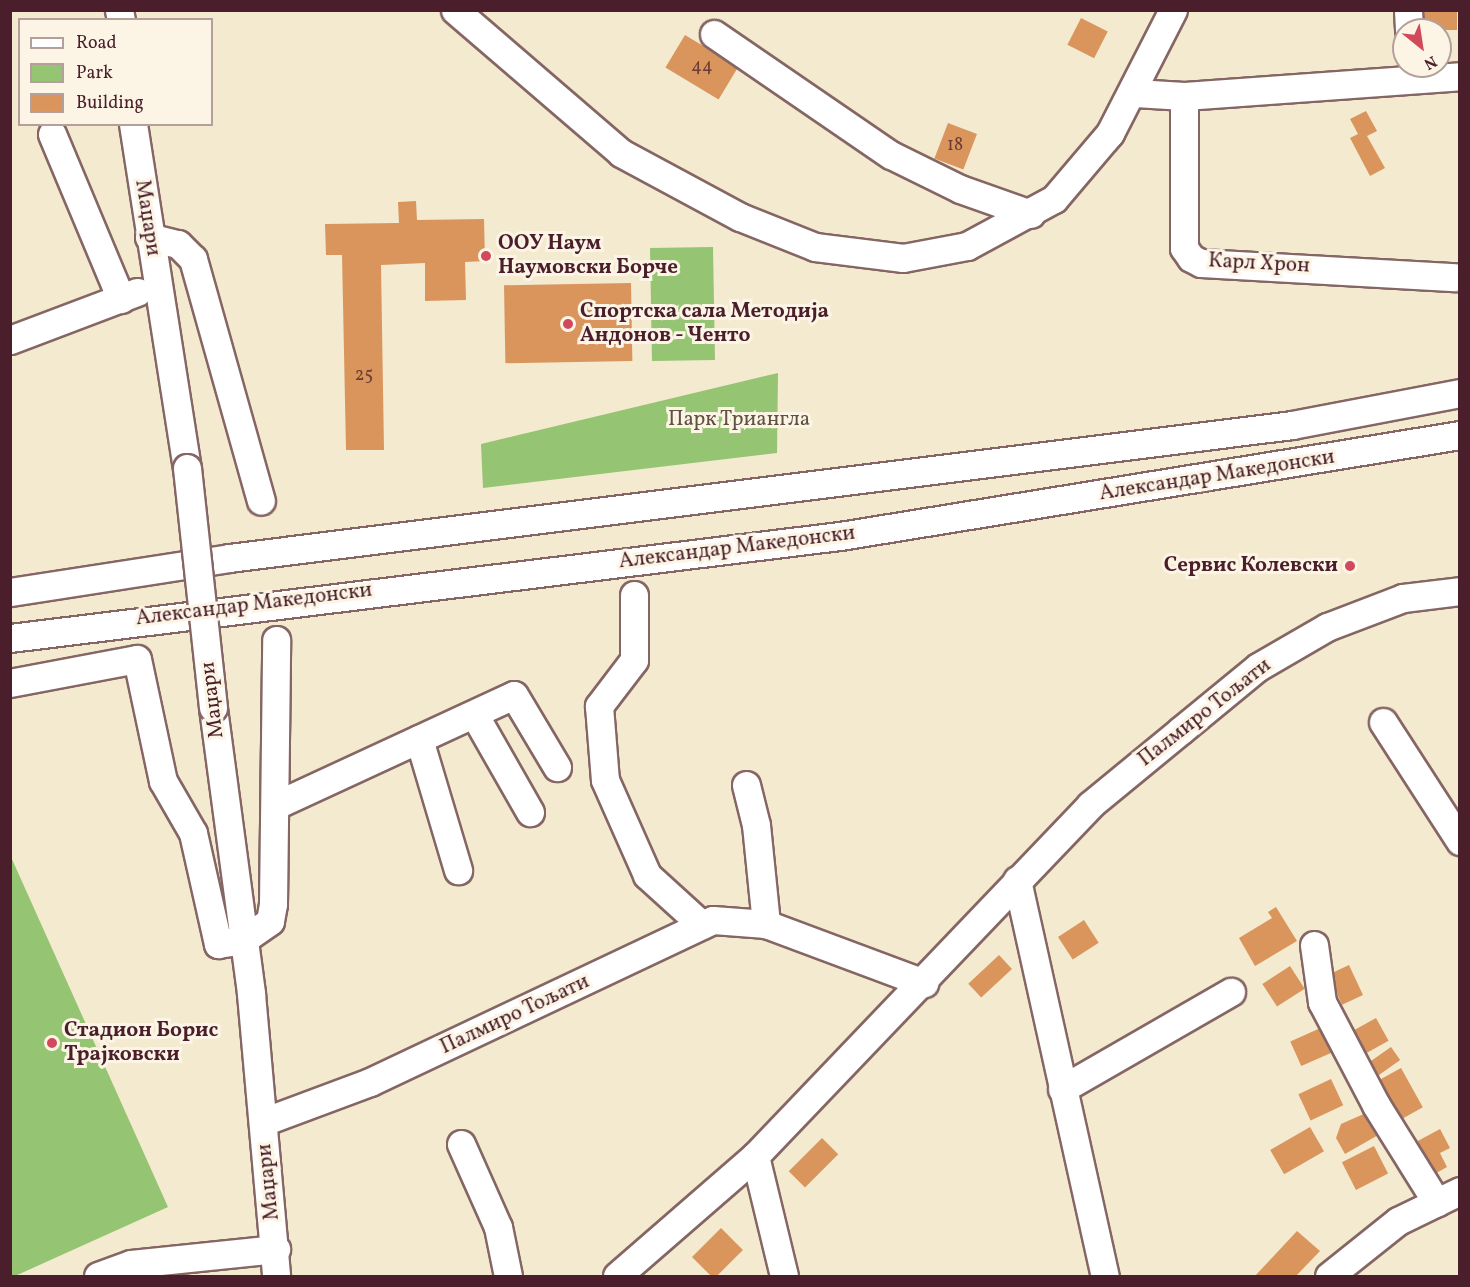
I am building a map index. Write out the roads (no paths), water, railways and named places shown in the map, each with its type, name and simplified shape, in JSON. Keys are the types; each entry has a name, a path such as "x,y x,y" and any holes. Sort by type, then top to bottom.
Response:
{"street":[{"path":"455,10 621,153 740,217 815,247 903,258 967,246 1031,214 1076,177 1135,93 1173,10"},
{"path":"714,34 891,155 960,189 1031,214"},
{"path":"1135,93 1184,96 1392,74"},
{"name":"Карл Хрон","path":"1184,96 1184,248 1191,258 1201,263 1455,277"},
{"name":"Маџари","path":"133,126 187,468 213,708 243,940 276,1249 276,1276"},
{"path":"52,134 121,299"},
{"path":"149,237 178,244 194,259 261,501"},
{"path":"10,340 158,284"},
{"name":"Александар Македонски","path":"10,592 229,558 1292,425 1460,393"},
{"name":"Александар Македонски","path":"10,638 148,616 840,536 1460,435"},
{"name":"Палмиро Тољати","path":"617,1276 755,1156 924,983 1017,880 1090,805 1258,667 1327,627 1403,598 1460,591"},
{"path":"634,595 634,660 599,706 605,780 647,875 702,925"},
{"path":"10,683 137,659 163,781 193,832 218,944 243,940 270,921 276,805 276,640"},
{"path":"276,805 514,695 557,767"},
{"path":"474,714 530,812"},
{"path":"1383,722 1460,841"},
{"path":"419,739 458,870"},
{"path":"746,785 756,825 766,924"},
{"path":"1017,880 1105,1276"},
{"name":"Палмиро Тољати","path":"263,1122 370,1082 702,925 729,919 766,924 924,983"},
{"path":"1314,945 1322,1002 1376,1105 1448,1197 1398,1221 1329,1276"},
{"path":"1062,1089 1231,992"},
{"path":"461,1144 498,1227 508,1276"},
{"path":"755,1156 784,1276"},
{"path":"98,1276 131,1264 276,1249"}],"place":[{"name":"ООУ Наум Наумовски Борче","path":"486,256"},
{"name":"Спортска сала Методија Андонов - Ченто","path":"568,324"},
{"name":"Сервис Колевски","path":"1350,566"},
{"name":"Стадион Борис Трајковски","path":"52,1043"}],"park label":[{"name":"Парк Триангла","path":"739,420"}]}
